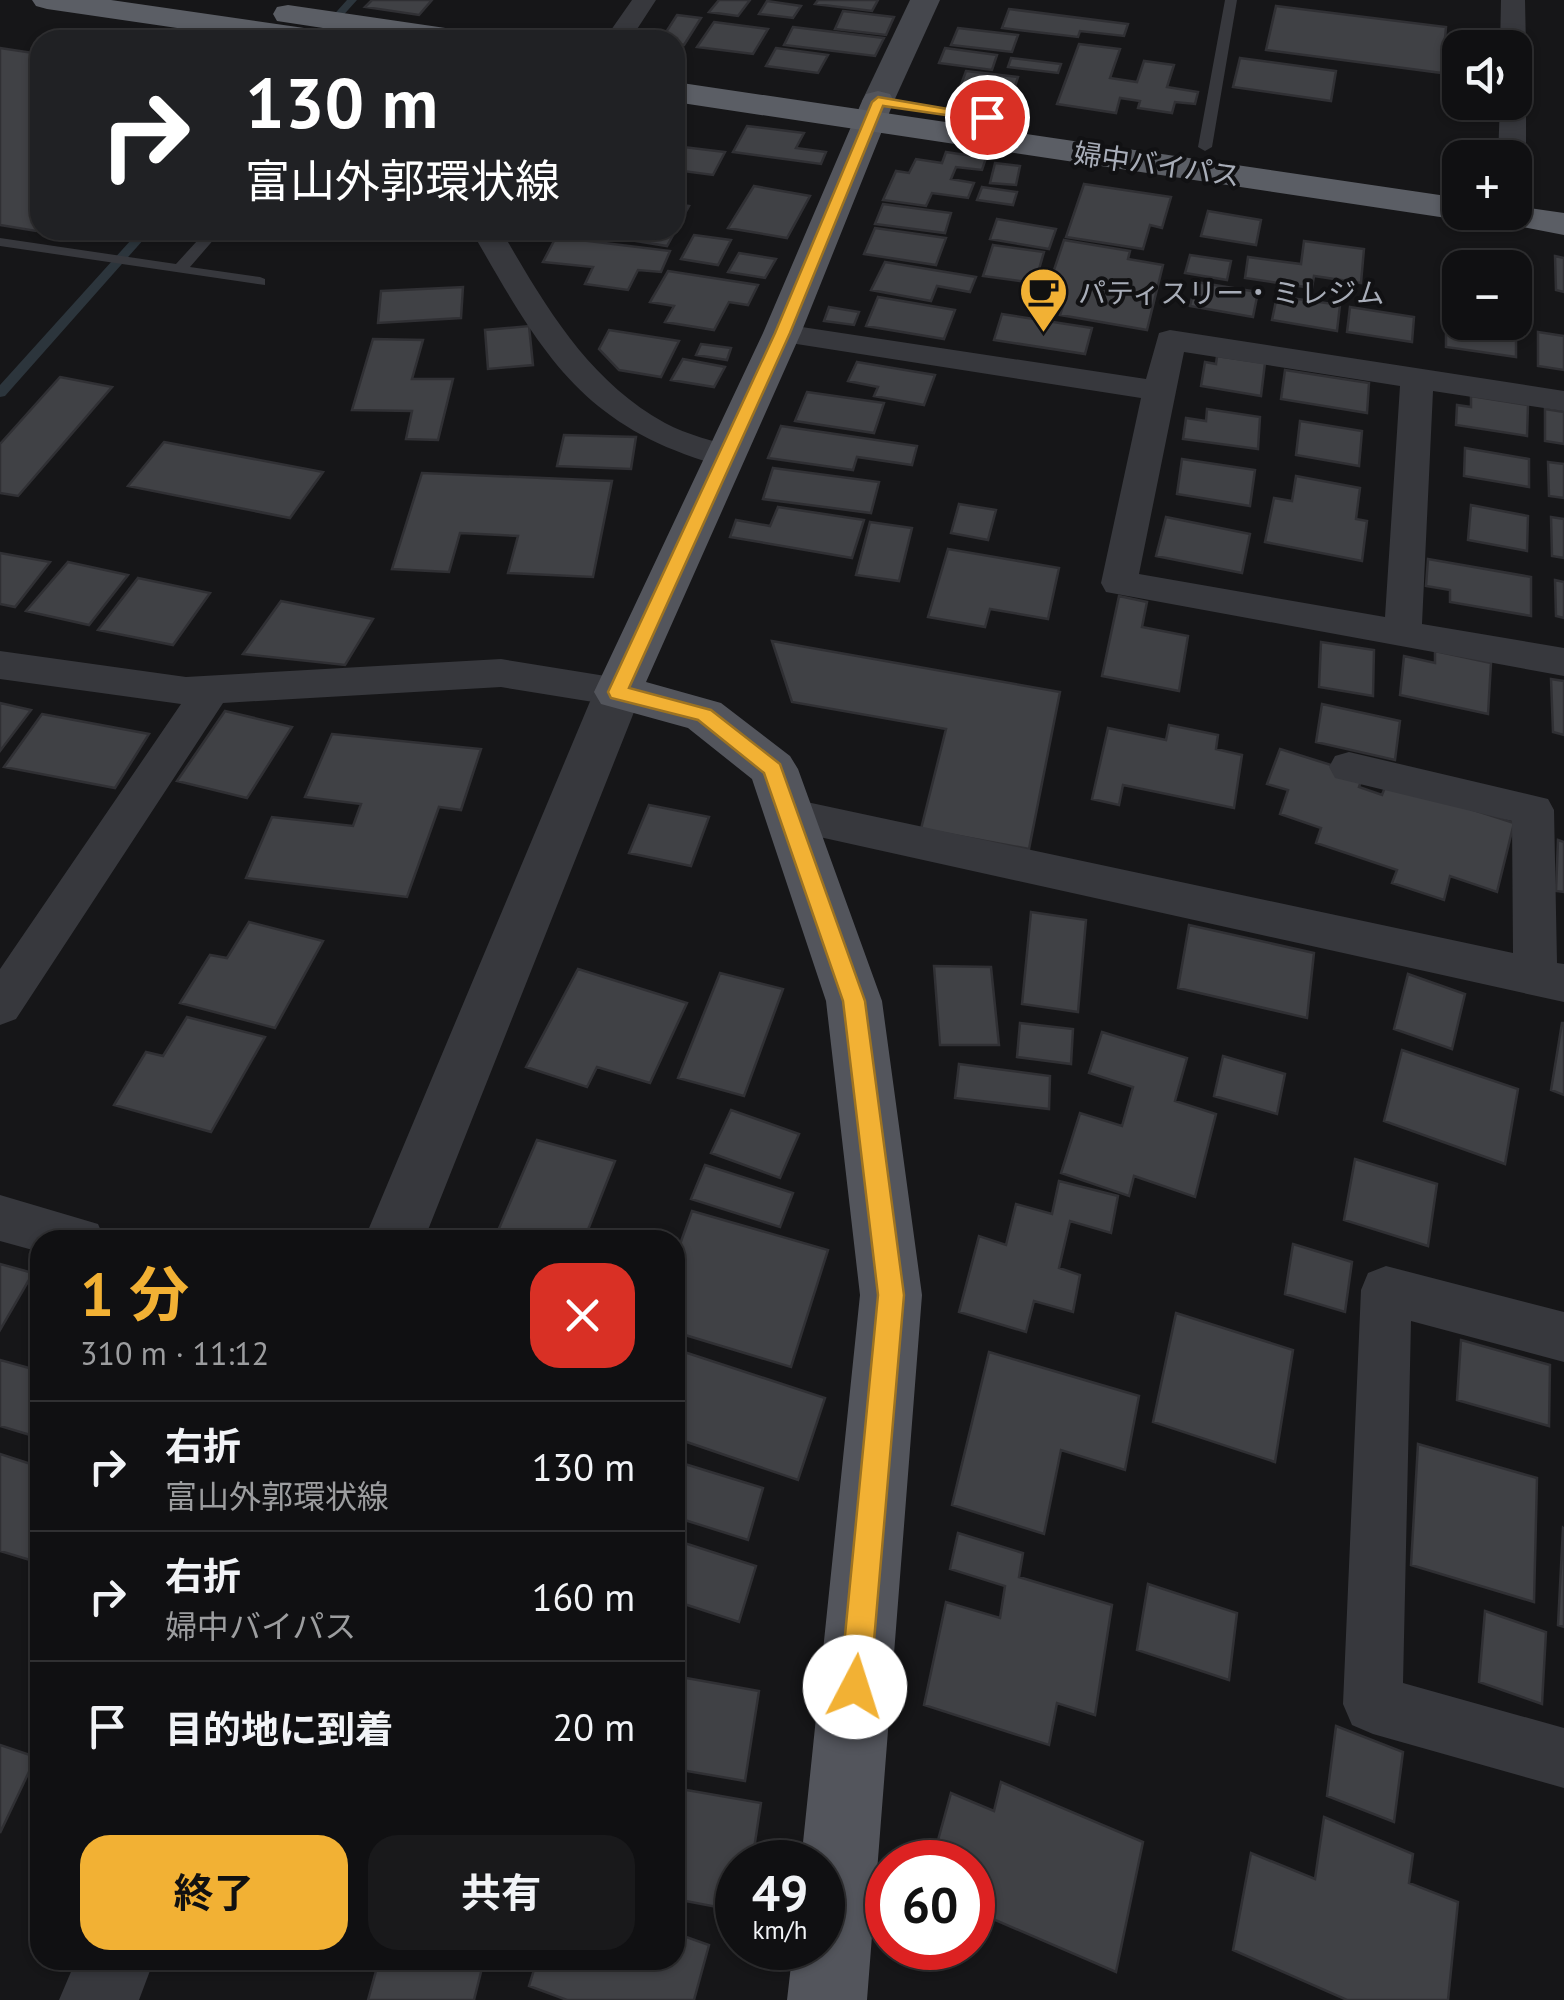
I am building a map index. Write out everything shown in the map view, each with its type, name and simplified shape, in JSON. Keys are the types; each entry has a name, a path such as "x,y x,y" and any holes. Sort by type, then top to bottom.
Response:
{"highway":[{"path":"47,0 256,30"},
{"path":"196,0 398,30"},
{"name":"婦中バイパス","path":"685,73 874,112 1442,206"},
{"name":"婦中バイパス","path":"685,93 1204,147 1442,180"},
{"path":"1532,193 1564,198"},
{"path":"1532,219 1564,224"}],"main road":[{"path":"826,2000 891,1295 854,1001 773,769 704,715 618,692 782,333 925,0"}],"street":[{"path":"623,30 644,0"},
{"path":"1513,0 1513,30"},
{"path":"492,240 574,370 608,401 655,432 726,456"},
{"path":"782,333 1159,391"},
{"path":"1564,400 1170,340 1119,583 1564,662"},
{"path":"1403,634 1417,378"},
{"path":"0,665 186,692 501,673 618,692 398,1230"},
{"path":"0,1006 212,690"},
{"path":"788,814 1549,979 1533,810 1349,767"},
{"path":"0,1218 44,1230"},
{"path":"1564,1337 1386,1290 1373,1704 1564,1758"},
{"path":"99,2000 110,1970"}],"lane":[{"path":"1204,147 1231,0"},
{"path":"179,270 205,240"},
{"path":"0,242 260,282"}],"building":[{"path":"372,0 432,0 419,15 365,7"},
{"path":"719,0 750,0 738,16 709,12"},
{"path":"818,0 878,0 872,11 815,4"},
{"path":"767,1 801,6 793,18 759,14"},
{"path":"1276,6 1446,27 1442,30 1442,73 1266,50"},
{"path":"1009,9 1128,24 1124,36 1080,31 1078,37 1002,28"},
{"path":"843,11 894,17 886,35 835,29"},
{"path":"677,15 701,18 685,43 685,30 667,30"},
{"path":"714,22 768,29 753,54 697,47"},
{"path":"793,27 884,38 875,56 784,45"},
{"path":"958,28 1018,35 1012,52 951,45"},
{"path":"1079,44 1120,49 1110,78 1137,82 1144,61 1174,65 1167,87 1198,92 1195,104 1175,102 1172,113 1138,108 1140,101 1120,98 1116,113 1057,104"},
{"path":"0,48 30,52 30,230 0,225"},
{"path":"776,48 828,55 818,73 766,66"},
{"path":"945,48 997,55 992,70 939,63"},
{"path":"1011,58 1061,64 1058,73 1008,67"},
{"path":"1240,58 1336,71 1331,101 1233,87"},
{"path":"966,71 1018,77 1012,96 959,90"},
{"path":"747,126 804,133 796,148 826,152 821,164 733,152"},
{"path":"685,147 725,152 713,175 685,171"},
{"path":"946,152 986,158 982,170 956,167 951,179 974,183 968,198 932,193 926,206 883,200 896,171 909,173 916,159 942,163"},
{"path":"995,163 1020,166 1016,185 990,183"},
{"path":"1084,184 1171,197 1162,228 1150,225 1143,249 1066,237"},
{"path":"754,186 810,196 787,238 728,228"},
{"path":"982,187 1017,192 1013,205 977,200"},
{"path":"883,204 951,213 945,233 875,224"},
{"path":"1208,211 1261,220 1256,245 1201,236"},
{"path":"997,219 1056,229 1049,249 990,239"},
{"path":"875,228 946,238 936,265 864,254"},
{"path":"694,235 731,240 718,265 681,259"},
{"path":"554,240 670,251 661,272 638,270 628,290 585,284 593,267 543,262"},
{"path":"630,240 670,240 667,246"},
{"path":"1064,240 1130,251 1128,259 1163,265 1147,330 1060,315 1065,300 1045,297"},
{"path":"1304,241 1364,249 1361,283 1314,276 1312,288 1245,278 1248,257 1301,264"},
{"path":"993,245 1044,252 1035,283 983,276"},
{"path":"739,253 776,259 765,278 728,272"},
{"path":"1190,255 1231,261 1227,280 1185,273"},
{"path":"1555,256 1564,258 1564,292 1556,290"},
{"path":"885,262 976,277 970,292 937,286 931,301 871,290"},
{"path":"668,271 758,285 748,305 729,302 714,330 665,322 674,306 650,302"},
{"path":"1196,282 1258,292 1253,317 1190,306"},
{"path":"463,287 461,318 378,323 381,291"},
{"path":"1277,296 1340,305 1337,331 1272,320"},
{"path":"878,297 955,310 944,339 866,326"},
{"path":"829,307 859,312 854,325 824,321"},
{"path":"1350,307 1414,317 1412,342 1347,332"},
{"name":"パティスリー・ミレジム","path":"1002,314 1092,328 1085,354 994,340"},
{"path":"529,326 533,365 488,369 485,330"},
{"path":"609,330 679,341 661,377 619,370 599,349"},
{"path":"1538,332 1564,336 1564,370 1538,366"},
{"path":"373,339 423,340 412,379 453,379 438,440 406,439 412,411 352,410"},
{"path":"1446,340 1516,340 1516,357 1446,347"},
{"path":"701,344 731,348 727,360 696,355"},
{"path":"1217,356 1265,363 1261,396 1201,386 1205,362 1216,364"},
{"path":"683,359 725,367 714,387 671,380"},
{"path":"857,362 935,375 924,405 874,396 878,387 848,381"},
{"path":"1285,370 1369,383 1367,413 1281,399"},
{"path":"60,377 112,387 18,496 0,493 0,444"},
{"path":"807,392 884,403 874,433 795,421"},
{"path":"1471,396 1528,405 1527,436 1456,425 1457,405 1471,407"},
{"path":"1207,409 1260,417 1258,449 1183,439 1186,418 1206,421"},
{"path":"1545,409 1564,412 1564,444 1545,441"},
{"path":"1300,421 1362,431 1359,466 1296,455"},
{"path":"781,426 917,446 912,465 857,457 853,470 768,458"},
{"path":"564,435 636,437 631,469 557,466"},
{"path":"164,442 323,472 290,518 128,486"},
{"path":"1465,448 1529,459 1529,487 1464,476"},
{"path":"1182,459 1255,470 1250,506 1177,494"},
{"path":"1548,462 1564,464 1564,498 1549,496"},
{"path":"773,468 879,482 871,513 763,499"},
{"path":"422,473 612,481 593,577 508,573 518,536 460,533 449,572 392,569"},
{"path":"1296,476 1360,488 1356,519 1367,521 1362,561 1265,542 1274,498 1292,501"},
{"path":"959,504 996,510 988,540 951,533"},
{"path":"1471,505 1528,516 1527,551 1468,540"},
{"path":"778,507 864,520 852,558 730,537 736,520 770,526"},
{"path":"1166,517 1250,534 1242,573 1156,556"},
{"path":"1551,517 1564,519 1564,558 1552,556"},
{"path":"870,522 912,528 899,581 856,575"},
{"path":"948,549 1059,568 1048,619 990,609 985,627 928,617"},
{"path":"0,553 50,562 15,607 0,604"},
{"path":"1428,559 1531,577 1531,616 1450,602 1450,590 1426,586"},
{"path":"68,562 128,575 89,625 26,611"},
{"path":"138,578 210,593 173,645 98,630"},
{"path":"1555,580 1564,582 1564,618 1556,616"},
{"path":"1119,596 1147,602 1142,627 1188,636 1179,691 1102,676"},
{"path":"281,601 373,619 345,665 243,654"},
{"path":"772,641 1060,692 1029,849 921,829 946,729 792,702"},
{"path":"1321,642 1374,650 1373,696 1319,687"},
{"path":"1435,651 1491,663 1488,714 1400,695 1404,656 1435,663"},
{"path":"1551,679 1564,681 1564,735 1553,732"},
{"path":"0,703 31,710 0,751"},
{"path":"1322,704 1400,721 1395,760 1316,742"},
{"path":"225,711 292,727 247,798 177,781"},
{"path":"42,714 149,734 115,788 4,767"},
{"path":"1169,725 1218,735 1216,749 1242,755 1234,808 1123,785 1119,805 1092,799 1108,728 1166,740"},
{"path":"332,734 481,749 461,810 439,807 407,897 246,878 272,817 353,826 361,804 305,797"},
{"path":"1280,749 1363,775 1359,787 1382,795 1387,782 1514,823 1497,892 1450,876 1444,900 1392,883 1397,870 1316,843 1321,828 1280,814 1288,790 1267,784"},
{"path":"649,805 709,817 691,866 629,853"},
{"path":"1558,840 1564,842 1564,892 1556,891"},
{"path":"1031,912 1086,920 1078,1012 1022,1004"},
{"path":"249,922 323,941 275,1028 180,1003 210,955 227,958"},
{"path":"1189,925 1314,953 1307,1018 1178,988"},
{"path":"934,966 991,967 999,1045 940,1045"},
{"path":"578,969 687,1003 650,1083 597,1067 587,1087 526,1067"},
{"path":"720,973 783,989 744,1096 678,1078"},
{"path":"1408,974 1465,994 1452,1049 1394,1029"},
{"path":"187,1017 265,1037 211,1132 114,1105 146,1052 163,1056"},
{"path":"1020,1023 1073,1029 1071,1064 1017,1057"},
{"path":"1564,1023 1564,1095 1551,1090"},
{"path":"1102,1032 1187,1058 1175,1101 1216,1114 1195,1197 1134,1176 1129,1196 1061,1173 1080,1113 1122,1126 1133,1087 1089,1073"},
{"path":"1402,1050 1518,1089 1505,1164 1384,1121"},
{"path":"1223,1056 1285,1074 1277,1114 1214,1096"},
{"path":"959,1064 1050,1076 1049,1109 955,1098"},
{"path":"731,1110 799,1134 780,1178 711,1153"},
{"path":"537,1140 615,1161 588,1230 498,1230"},
{"path":"1355,1159 1437,1184 1428,1246 1344,1220"},
{"path":"705,1165 793,1193 780,1227 691,1199"},
{"path":"1059,1181 1118,1196 1111,1233 1070,1221 1059,1268 1080,1275 1073,1312 1034,1301 1026,1332 959,1312 979,1236 1006,1245 1016,1204 1052,1214"},
{"path":"692,1211 828,1250 791,1367 685,1335 685,1230"},
{"path":"1293,1244 1352,1262 1345,1312 1285,1294"},
{"path":"0,1264 30,1272 30,1278 0,1330"},
{"path":"1176,1313 1293,1350 1275,1462 1153,1422"},
{"path":"1461,1340 1550,1365 1549,1426 1457,1400"},
{"path":"685,1352 825,1398 798,1480 685,1441"},
{"path":"989,1352 1139,1396 1125,1470 1061,1450 1044,1534 952,1505"},
{"path":"0,1360 30,1368 30,1435 0,1426"},
{"path":"1418,1444 1537,1478 1534,1602 1411,1565"},
{"path":"0,1454 30,1464 30,1560 0,1551"},
{"path":"685,1464 763,1488 748,1540 685,1520"},
{"path":"1564,1529 1564,1627 1558,1625"},
{"path":"958,1533 1023,1553 1019,1577 1112,1605 1095,1715 1057,1703 1049,1745 924,1705 946,1602 1000,1618 1005,1586 950,1569"},
{"path":"685,1543 756,1566 739,1622 685,1604"},
{"path":"1148,1584 1237,1613 1229,1680 1137,1650"},
{"path":"1485,1611 1546,1632 1542,1704 1479,1682"},
{"path":"685,1678 759,1691 745,1781 685,1771"},
{"path":"1336,1726 1403,1752 1394,1822 1327,1796"},
{"path":"0,1745 30,1755 30,1770 0,1833"},
{"path":"1001,1782 1143,1842 1116,1972 995,1920 995,1840 938,1840 951,1793 994,1811"},
{"path":"685,1790 761,1803 755,1840 715,1840 715,1907 685,1901"},
{"path":"1324,1817 1413,1854 1409,1883 1458,1902 1448,2000 1347,2000 1233,1950 1251,1853 1315,1879"},
{"path":"685,1937 709,1945 694,2000 567,2000 529,1986 534,1970 685,1970"},
{"path":"376,1970 482,1970 474,2000 368,2000"}],"waterway":[{"path":"325,30 352,0"},
{"path":"0,393 137,240"}],"place":[{"name":"パティスリー・ミレジム","path":"1043,334"}],"route":[{"path":"855,1687 891,1295 854,1001 773,769 704,715 618,692 782,333 878,102 987,117"}]}
